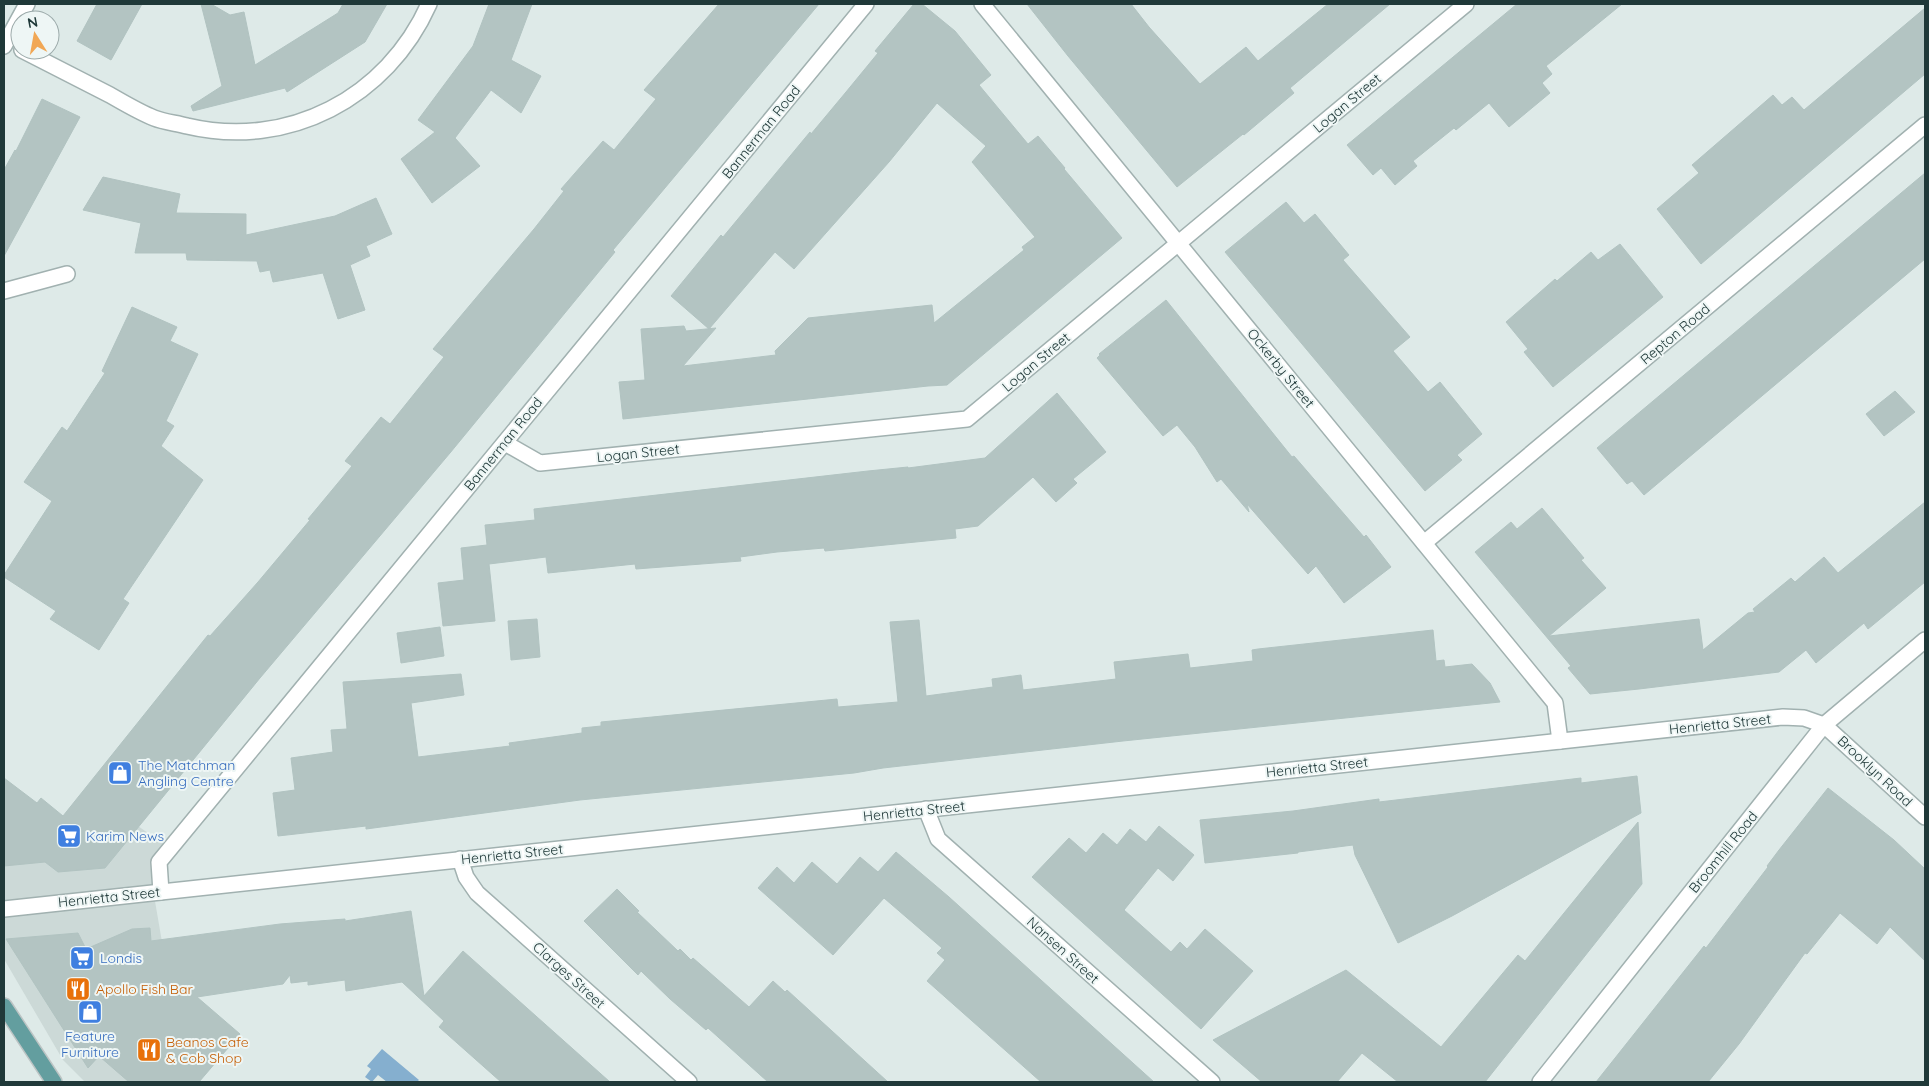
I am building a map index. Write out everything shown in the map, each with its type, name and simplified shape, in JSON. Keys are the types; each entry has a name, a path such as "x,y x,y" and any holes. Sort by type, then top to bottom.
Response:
{"main road":[{"path":"4,1006 50,1081"}],"street":[{"path":"5,44 27,4"},
{"path":"42,60 155,118 211,132 243,133 276,129 308,119 340,104 374,80 397,57 419,26 430,4"},
{"name":"Bannerman Road","path":"161,892 159,862 866,4"},
{"name":"Ockerby Street","path":"982,4 1556,703 1560,741"},
{"name":"Logan Street","path":"505,443 540,463 967,419 1466,4"},
{"name":"Repton Road","path":"1424,543 1925,125"},
{"path":"4,291 67,274"},
{"name":"Broomhill Road","path":"1540,1082 1824,724 1925,640"},
{"name":"Henrietta Street","path":"4,909 1783,717 1804,718 1824,724"},
{"name":"Brooklyn Road","path":"1824,724 1925,817"},
{"name":"Nansen Street","path":"926,809 938,839 1212,1082"},
{"name":"Clarges Street","path":"460,859 466,877 477,893 689,1082"}],"shaded area":[{"path":"4,798 49,839 100,799 176,853 151,878 167,971 188,1053 162,1082 85,1082 63,1060 4,959"}],"water":[{"path":"382,1049 419,1080 417,1082 387,1082 378,1075 372,1082 365,1077 371,1069 367,1066"}],"building":[{"path":"97,4 142,4 111,60 77,41"},
{"path":"201,4 211,4 230,15 244,12 255,65 338,13 343,4 387,4 365,42 287,92 285,88 193,111 191,106 222,86"},
{"path":"489,4 532,4 511,60 541,76 521,113 491,90 455,138 480,166 432,203 401,159 435,132 418,120 473,46"},
{"path":"719,4 819,4 613,250 615,252 450,453 260,678 105,868 58,872 45,862 4,866 4,778 37,803 41,798 63,816 208,635 210,636 258,582 310,520 308,519 352,466 345,461 381,417 390,424 444,357 433,349 534,229 564,191 561,189 603,141 614,150 656,99 644,90"},
{"path":"914,4 922,4 955,31 991,75 979,85 1028,144 1038,136 1122,238 947,385 623,419 619,382 645,380 641,329 684,326 686,331 709,329 671,296 721,235 723,237 810,132 811,134 846,92 878,53 875,51","holes":["937,103 986,146 972,162 1035,237 1022,247 1024,250 934,323 932,305 808,318 775,351 776,355 683,366 716,328 709,329 775,252 794,269 889,162"]},
{"path":"1027,4 1131,4 1200,84 1246,47 1258,61 1328,4 1390,4 1290,88 1294,93 1177,187"},
{"path":"1517,4 1622,4 1546,66 1552,74 1542,83 1550,93 1509,127 1489,103 1413,161 1417,166 1395,185 1381,168 1373,175 1347,145"},
{"path":"1925,8 1925,74 1701,264 1657,209 1699,173 1692,165 1773,95 1782,105 1792,97 1804,110"},
{"path":"42,99 80,117 4,256 4,170 16,151"},
{"path":"1925,173 1925,259 1644,495 1632,481 1627,484 1597,448"},
{"path":"103,177 180,194 176,213 246,214 246,235 335,216 376,198 392,234 366,246 370,256 350,265 365,310 338,319 323,273 273,282 270,270 260,272 257,261 187,260 186,253 135,253 141,223 83,210"},
{"path":"1286,202 1304,223 1315,214 1349,255 1343,260 1410,337 1393,351 1428,392 1440,382 1482,434 1457,455 1462,460 1425,491 1225,252"},
{"path":"1620,244 1663,297 1553,387 1524,352 1528,349 1506,322 1555,279 1557,281 1591,252 1598,260"},
{"path":"1166,300 1292,457 1294,456 1364,537 1366,535 1391,567 1344,603 1316,566 1308,574 1247,504 1249,512 1221,479 1217,482 1195,447 1177,425 1163,436 1097,358 1099,354"},
{"path":"132,307 177,327 170,341 198,354 166,421 174,426 161,446 203,480 123,599 129,603 99,650 50,619 56,611 4,577 4,575 52,501 24,482 62,427 67,431 105,373 102,371"},
{"path":"1895,391 1915,412 1884,436 1866,414"},
{"path":"1057,393 1106,452 1073,479 1077,483 1056,502 1033,477 978,526 955,529 956,538 825,551 824,548 777,552 740,557 741,561 636,569 635,564 548,573 546,557 489,564 495,621 443,626 438,583 464,580 461,548 487,545 485,525 535,520 534,509 985,458"},
{"path":"1925,502 1925,582 1868,629 1864,623 1816,663 1806,650 1779,672 1639,689 1590,694 1568,668 1571,666 1475,552 1511,522 1517,529 1542,508 1584,558 1581,560 1606,588 1549,636 1699,619 1703,650 1748,613 1755,612 1753,609 1791,578 1795,582 1824,557 1838,573"},
{"path":"537,619 540,657 511,660 508,621"},
{"path":"919,620 926,696 993,687 992,679 1021,675 1023,690 1116,679 1114,662 1188,654 1190,668 1253,661 1252,650 1258,649 1433,630 1436,661 1444,660 1445,667 1472,664 1490,683 1500,702 1123,741 883,768 854,773 580,800 366,829 366,826 278,836 273,793 295,790 291,758 333,752 331,730 347,729 343,682 461,674 464,695 411,703 418,757 510,746 509,743 582,733 582,728 601,726 601,722 837,699 838,707 898,702 890,622"},
{"path":"440,627 444,656 401,663 397,633"},
{"path":"1637,776 1641,813 1452,916 1398,943 1355,855 1353,845 1205,863 1200,820 1293,811 1379,799 1379,802 1581,778 1581,783"},
{"path":"1828,788 1894,840 1925,869 1925,961 1890,927 1877,944 1840,913 1807,954 1805,953 1739,1044 1708,1082 1596,1082 1704,946 1706,948"},
{"path":"1638,822 1642,884 1485,1082 1398,1082 1362,1053 1337,1082 1262,1082 1213,1040 1346,970 1441,1047 1518,955 1525,961"},
{"path":"1159,826 1194,855 1173,881 1158,868 1124,910 1171,952 1180,942 1187,949 1205,929 1253,971 1201,1029 1032,877 1069,838 1086,853 1103,833 1117,845 1130,829 1146,842"},
{"path":"896,852 949,897 1154,1082 1041,1082 927,981 945,960 937,953 942,948 884,898 833,955 758,888 777,867 794,883 812,862 837,884 860,857 878,872"},
{"path":"617,889 639,911 637,912 678,951 680,949 691,960 693,958 749,1007 773,981 785,992 787,990 888,1082 768,1082 708,1028 706,1030 670,999 641,971 638,975 584,921"},
{"path":"411,911 424,996 463,951 610,1082 501,1082 439,1027 444,1021 402,982 346,991 345,980 308,985 308,981 291,983 290,975 283,984 197,997 240,1034 199,1082 129,1082 99,1056 88,1068 6,939 78,933 86,949 132,929 150,928 151,941 280,924 345,919 345,921"}],"place":[{"name":"The Matchman Angling Centre","path":"120,773"},
{"name":"Karim News","path":"69,836"},
{"name":"Londis","path":"82,958"},
{"name":"Apollo Fish Bar","path":"78,989"},
{"name":"Feature Furniture","path":"90,1012"},
{"name":"Beanos Cafe & Cob Shop","path":"149,1050"}]}
